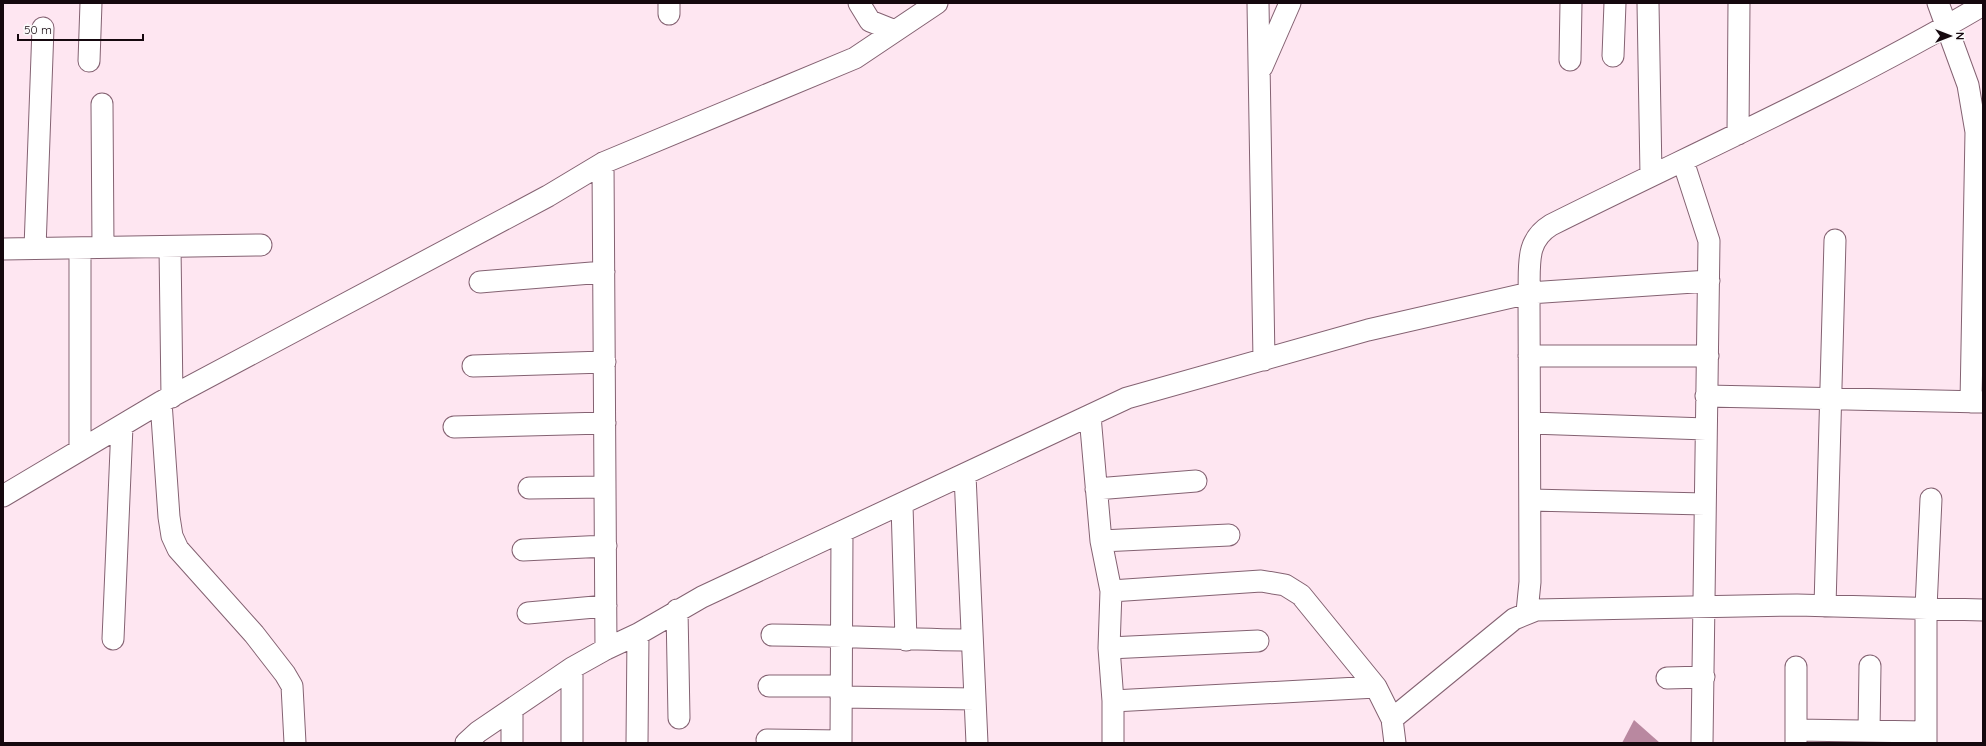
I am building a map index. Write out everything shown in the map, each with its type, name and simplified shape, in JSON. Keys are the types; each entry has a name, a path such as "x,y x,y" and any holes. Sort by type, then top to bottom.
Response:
{"street":[{"path":"89,61 91,3"},
{"path":"860,3 870,21 895,32"},
{"path":"3,496 167,400 548,196 603,163 855,58 937,3"},
{"path":"1258,3 1264,360"},
{"path":"1259,73 1290,3"},
{"path":"1570,60 1571,3"},
{"path":"1613,56 1615,3"},
{"path":"1648,3 1651,175"},
{"path":"1738,134 1739,3"},
{"path":"1706,396 1977,402 1979,132 1968,85 1938,3"},
{"path":"1527,612 1530,582 1531,423 1528,356 1528,293 1531,250 1535,238 1543,230 1651,175 1738,134 1946,27 1983,5"},
{"path":"35,248 44,28"},
{"path":"102,104 103,247"},
{"path":"1683,161 1709,241 1702,743"},
{"path":"603,163 606,649"},
{"path":"1825,606 1832,399 1835,240"},
{"path":"3,249 261,245"},
{"path":"170,247 167,400 168,517 172,536 178,549 254,634 285,674 292,686 296,743"},
{"path":"80,248 80,450"},
{"path":"480,282 604,272"},
{"path":"466,743 478,732 512,711 572,668 606,649 638,634 677,610 1127,398 1368,330 1528,293 1709,280"},
{"path":"1528,356 1708,356"},
{"path":"473,366 605,362"},
{"path":"1090,416 1100,541 1111,591 1109,648 1113,701 1113,743"},
{"path":"1531,423 1706,429"},
{"path":"454,427 605,424"},
{"path":"113,639 122,426"},
{"path":"965,475 977,743"},
{"path":"1096,489 1196,481"},
{"path":"529,488 606,487"},
{"path":"1796,667 1796,736 1869,731 1926,737 1926,608 1931,499"},
{"path":"1530,500 1705,504"},
{"path":"902,505 906,640"},
{"path":"767,740 841,742 842,532"},
{"path":"1100,541 1229,535"},
{"path":"523,550 606,546"},
{"path":"1111,591 1261,581 1285,585 1302,595 1376,686 1392,719 1395,743"},
{"path":"528,613 606,606"},
{"path":"1392,719 1514,619 1527,612 1536,610 1704,606 1825,606 1983,610"},
{"path":"677,610 679,718"},
{"path":"637,743 638,634"},
{"path":"772,635 841,635 906,640 972,640"},
{"path":"1109,648 1258,641"},
{"path":"1869,731 1870,666"},
{"path":"572,668 572,743"},
{"path":"1667,678 1704,677"},
{"path":"770,686 975,698"},
{"path":"1113,701 1376,686"},
{"path":"512,711 512,743"}],"shaded area":[{"path":"1634,720 1660,743 1622,743"}]}
